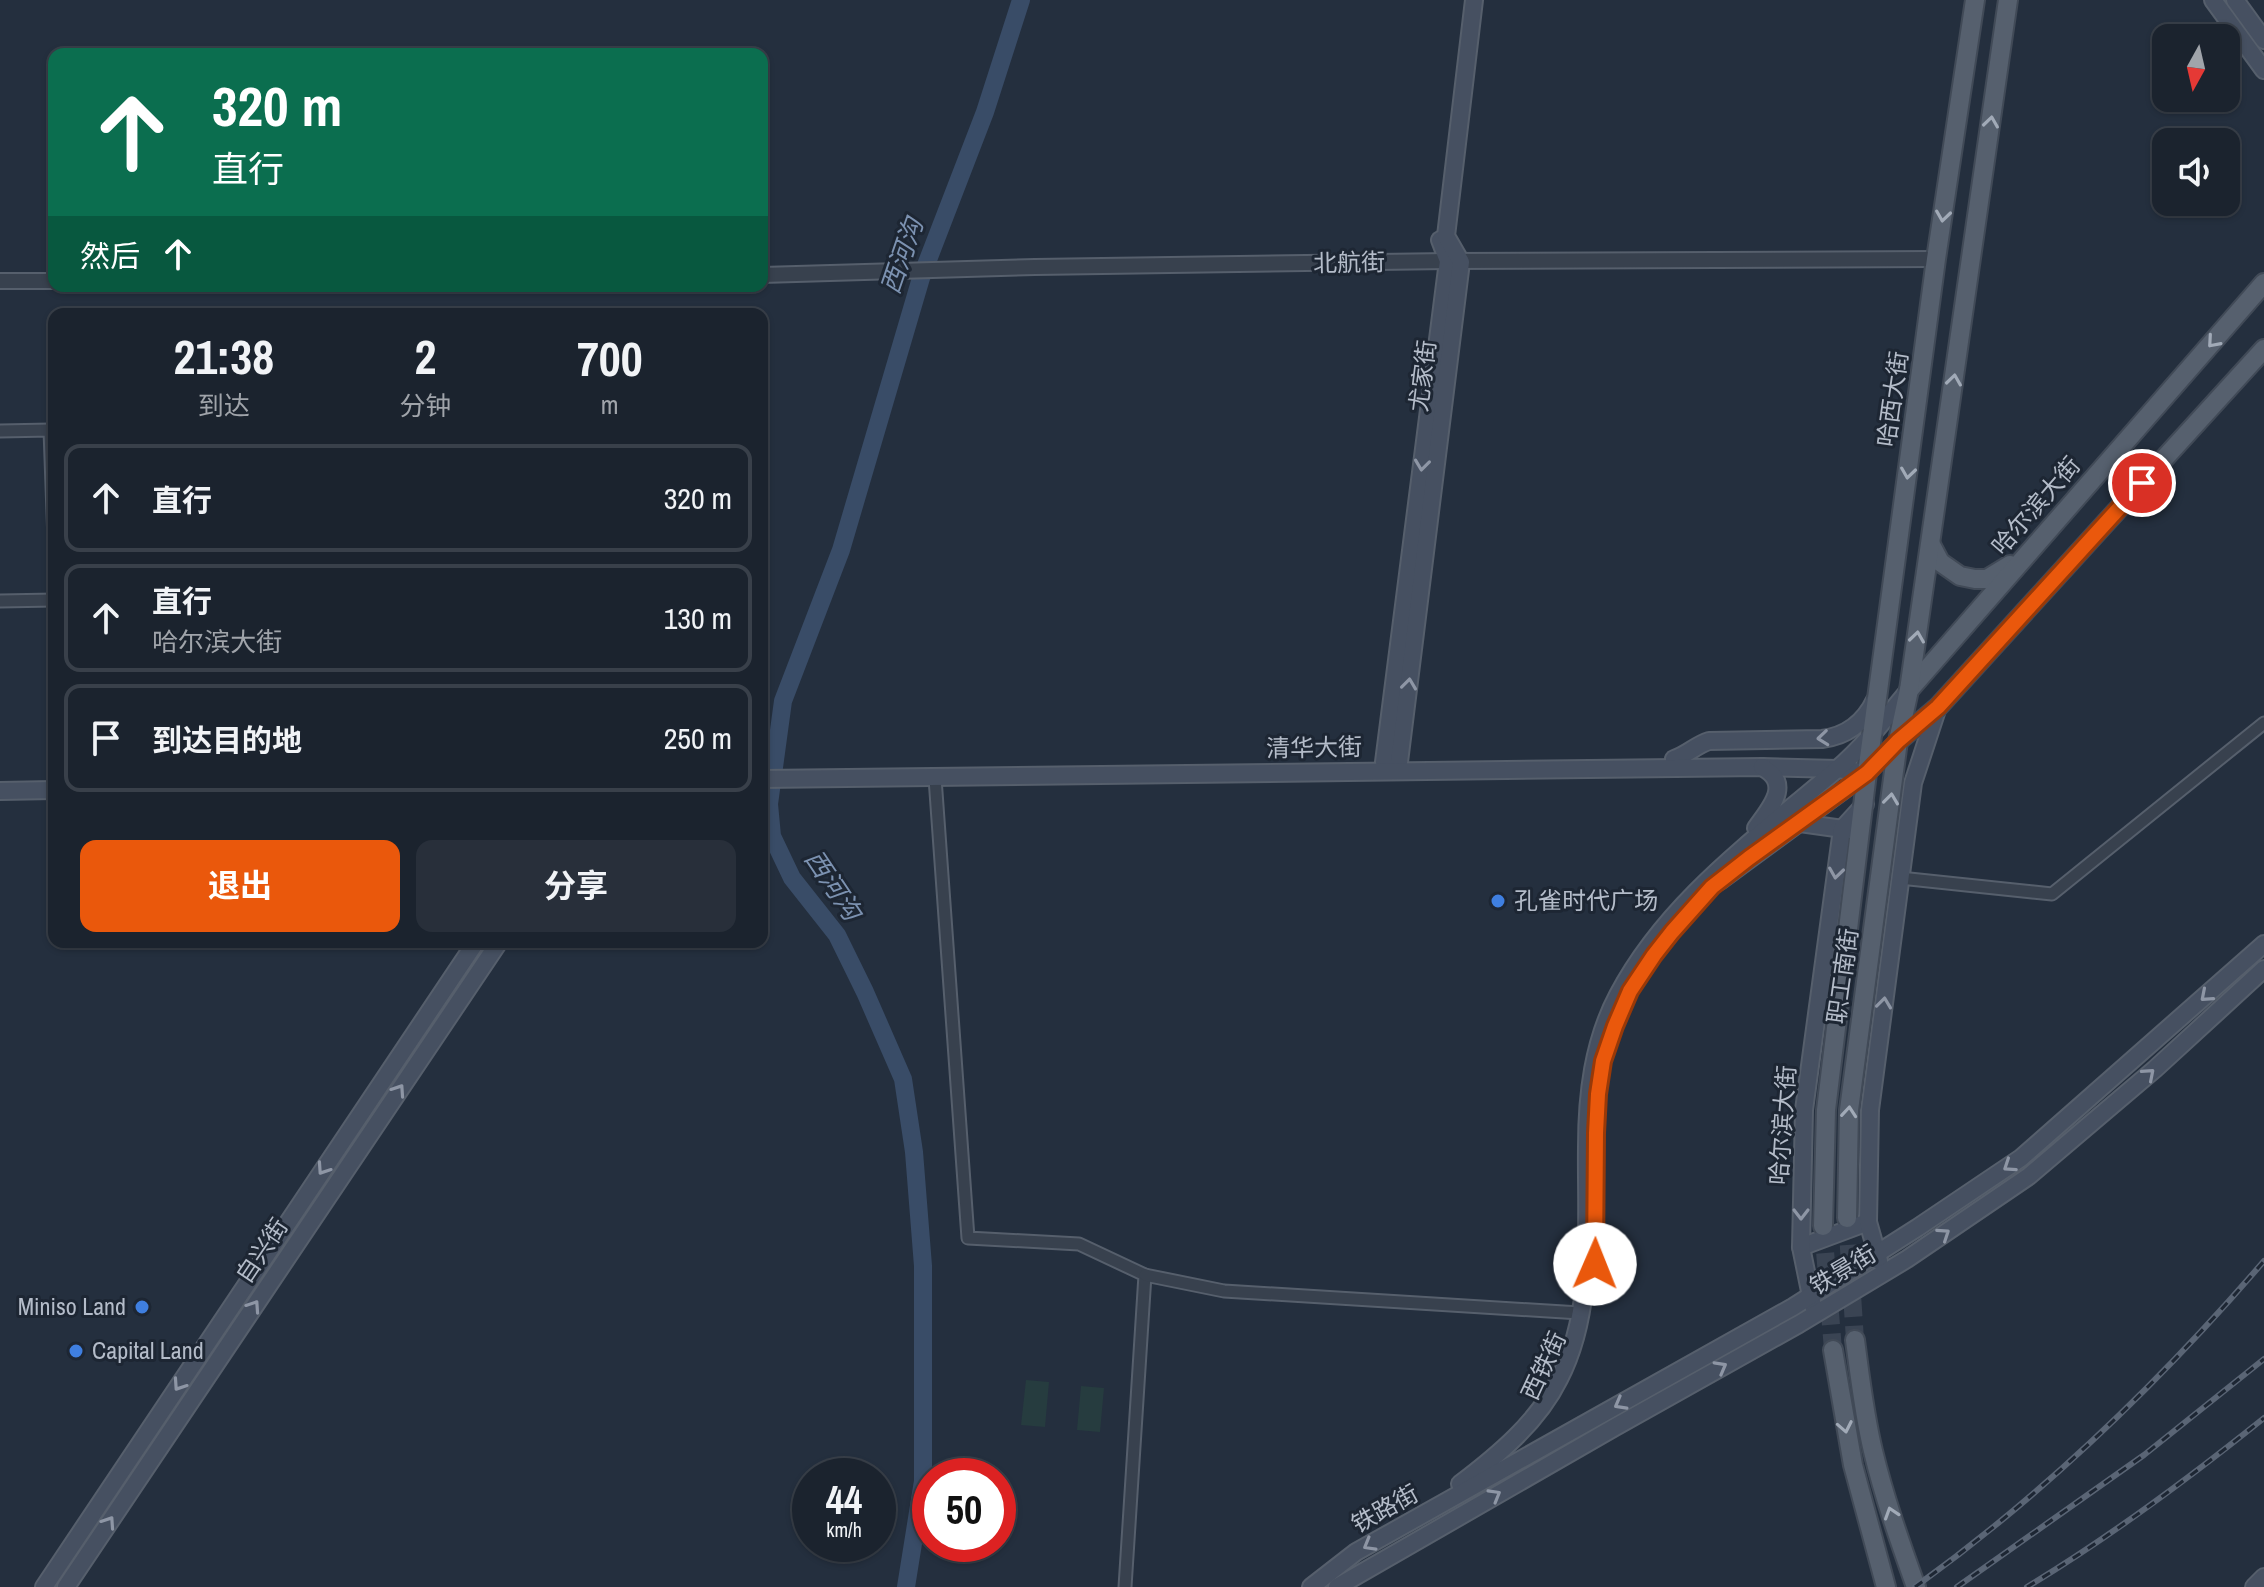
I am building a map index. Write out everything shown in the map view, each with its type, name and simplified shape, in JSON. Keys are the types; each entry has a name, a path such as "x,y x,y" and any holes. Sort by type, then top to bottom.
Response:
{"main road":[{"name":"尤家街","path":"1454,261 1439,237 1467,0"},
{"name":"尤家街","path":"1391,762 1454,261 1446,236 1474,0"},
{"name":"哈西大街","path":"1865,804 1936,259 1975,0"},
{"path":"1898,741 1931,545 2008,0"},
{"path":"2213,0 2264,70"},
{"path":"2235,0 2264,40"},
{"name":"哈尔滨大街","path":"1909,690 2264,283"},
{"path":"1742,853 1800,823 1867,773 1938,707 2264,349"},
{"path":"1931,545 1949,571 1975,579 1987,579 2023,558"},
{"path":"1742,853 1843,764 1909,690"},
{"path":"1674,759 1709,741 1838,736 1850,731 1865,717 1879,691"},
{"path":"1883,1274 1868,1222 1870,1110 1913,783 1938,707"},
{"name":"职工南街","path":"1847,1218 1849,1110 1898,741"},
{"name":"清华大街","path":"768,779 1391,762 1674,759 1843,764 1867,773"},
{"name":"清华大街","path":"768,771 935,778 1843,764"},
{"path":"1742,853 1778,789 1774,775 1762,767"},
{"path":"0,781 48,780"},
{"path":"0,791 48,790"},
{"name":"职工南街","path":"1823,1226 1826,1110 1851,830 1865,804"},
{"path":"1800,823 1851,830"},
{"name":"哈尔滨大街","path":"1814,1315 1801,1247 1804,1110 1851,830"},
{"name":"西铁街","path":"1404,1525 1486,1463 1511,1440 1537,1412 1559,1381 1575,1341 1580,1313 1585,1264 1588,1101 1593,1066 1608,1014 1627,978 1659,932 1742,853"},
{"name":"西铁街","path":"1403,1548 1520,1447 1548,1415 1566,1386 1583,1345 1595,1284 1598,1094 1603,1061 1621,1010 1640,974 1672,932 1742,853"},
{"name":"铁景街","path":"1486,1479 1811,1296 2021,1158 2264,944"},
{"name":"自兴街","path":"44,1587 472,948"},
{"name":"自兴街","path":"66,1587 495,948"},
{"name":"铁景街","path":"1403,1548 1814,1315 1963,1222 2029,1176 2155,1069 2264,969"},
{"path":"1801,1247 1868,1222"},
{"path":"1855,1340 1873,1450 1916,1587"},
{"path":"1833,1350 1853,1465 1886,1587"},
{"name":"铁路街","path":"1311,1587 1356,1552 1486,1479"},
{"name":"铁路街","path":"1337,1587 1403,1548"},
{"path":"2254,1587 2264,1577"}],"street":[{"name":"北航街","path":"768,275 1028,267 1454,261 1936,259"},
{"path":"0,281 48,281"},
{"path":"0,431 48,430"},
{"path":"0,601 48,600"},
{"path":"1900,878 2052,894 2264,723"},
{"path":"935,778 968,1238 1079,1244 1145,1275 1224,1291 1580,1313"},
{"path":"1125,1587 1145,1275"}],"green space":[{"path":"1026,1380 1049,1382 1045,1427 1021,1425"},
{"path":"1081,1386 1104,1388 1100,1432 1077,1430"}],"waterway":[{"name":"西河沟","path":"906,1587 923,1481 923,1266 914,1152 903,1079 837,935 792,878 772,836 769,804 783,701 841,550 921,278 985,112 1021,0"}],"tunnel":[{"path":"1847,1218 1855,1340"},
{"path":"1823,1226 1833,1350"}],"railway":[{"path":"1915,1587 2009,1514 2099,1434 2184,1350 2264,1261"},
{"path":"1957,1587 2144,1455 2264,1359"},
{"path":"2027,1587 2148,1507 2264,1418"}],"place":[{"name":"孔雀时代广场","path":"1498,901"},
{"name":"Miniso Land","path":"142,1307"},
{"name":"Capital Land","path":"76,1351"}],"route":[{"path":"1595,1264 1596,1133 1603,1061 1615,1026 1640,974 1712,887 1867,773 1938,707 2142,483"}]}
